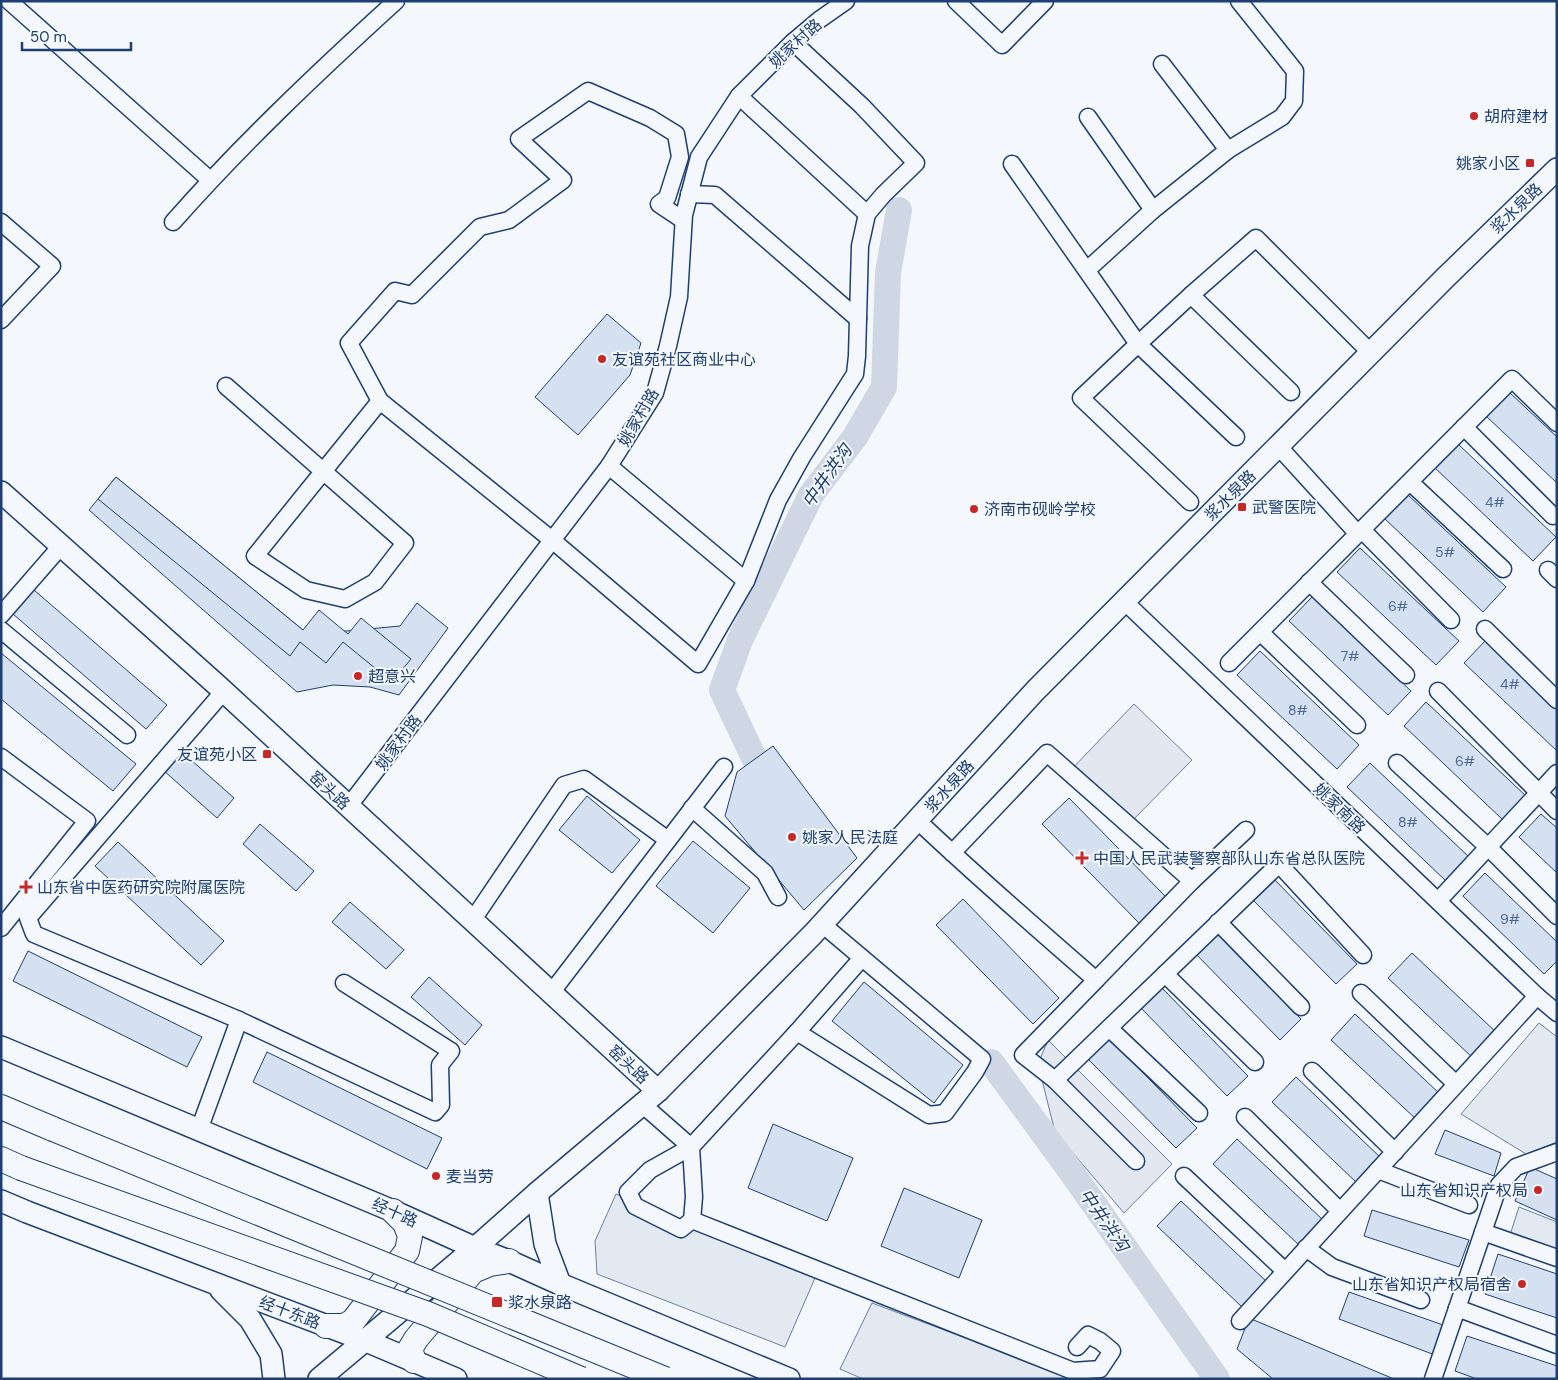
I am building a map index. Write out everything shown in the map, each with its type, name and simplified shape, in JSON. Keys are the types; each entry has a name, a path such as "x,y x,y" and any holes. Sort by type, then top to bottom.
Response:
{"highway":[{"path":"1,1107 53,1130 666,1379"},
{"path":"11,1164 428,1314 581,1379"},
{"path":"326,1326 344,1326 353,1321 407,1251 410,1236 405,1223 393,1211"},
{"path":"414,1362 410,1349 416,1339 473,1271 490,1264 510,1261"}],"main road":[{"name":"浆水泉路","path":"319,1379 650,1097 822,924 1035,691 1557,169"},
{"name":"窑头路","path":"1,492 224,691 550,992 650,1097"},
{"name":"经十路","path":"1,1047 789,1379"},
{"path":"537,1193 545,1244 560,1284"},
{"path":"1,1201 216,1284 250,1319 271,1354 274,1379"},
{"name":"经十东路","path":"216,1284 364,1340"},
{"path":"364,1340 456,1379"}],"street":[{"path":"8,1 210,180"},
{"path":"172,222 210,180 330,60 396,1"},
{"name":"姚家村路","path":"348,807 609,466 655,393 668,346 678,297 683,220 699,157 739,96 793,42 846,1"},
{"path":"956,1 1002,45 1045,1"},
{"path":"1087,270 1153,210 1228,150 1282,117 1294,101 1295,71 1239,1"},
{"path":"683,220 659,204 667,198 680,157 676,134 650,118 588,92 519,139 563,180 509,220 480,227 412,295 395,291 349,343 380,401 552,540 698,664 746,581 778,500 802,457 855,374 860,246 867,214 883,195 916,163 862,106 793,42"},
{"path":"1162,64 1228,150"},
{"path":"739,96 867,214"},
{"path":"1088,117 1153,210"},
{"path":"1012,164 1138,344 1236,437"},
{"path":"689,194 715,195 858,320"},
{"path":"1,222 52,266 1,320"},
{"path":"1190,502 1081,398 1191,295 1256,238 1371,353"},
{"path":"1191,295 1291,392"},
{"path":"1229,663 1512,379 1557,423"},
{"path":"226,386 324,471 404,543 375,582 344,599 306,590 255,556 324,471 380,401"},
{"path":"1464,427 1553,516"},
{"path":"1279,447 1360,532 1452,620"},
{"path":"609,466 746,581"},
{"path":"1410,482 1503,569"},
{"path":"1,615 61,546"},
{"path":"1309,582 1406,676"},
{"name":"姚家南路","path":"1124,601 1557,1013"},
{"path":"1485,629 1554,692"},
{"path":"1,630 127,735"},
{"path":"1260,632 1357,726"},
{"path":"224,691 28,918 34,934 239,1020 435,1112 441,1105 440,1065 451,1051 344,983"},
{"path":"1438,691 1557,810"},
{"path":"952,853 1046,753 1192,881"},
{"path":"1,757 87,821 1,928"},
{"path":"1397,763 1488,847 1557,916"},
{"path":"550,992 724,767"},
{"path":"1438,901 1557,773"},
{"path":"472,921 564,785 584,778 668,840"},
{"path":"692,808 764,873 778,896"},
{"path":"918,821 1096,980"},
{"path":"1136,1161 1055,1080 1023,1056 1192,881 1246,830"},
{"path":"1055,1080 1279,864 1363,955"},
{"path":"1218,922 1301,1007"},
{"path":"797,1032 928,1115 945,1112 975,1072 982,1059 822,924"},
{"path":"650,1097 691,1147 694,1197 692,1220 681,1229 634,1206 628,1192 650,1170 691,1147 862,958"},
{"path":"1165,974 1255,1062"},
{"path":"1361,993 1456,1084"},
{"path":"1240,1321 1537,996"},
{"path":"200,1130 239,1020"},
{"path":"1109,1028 1199,1113"},
{"path":"1312,1071 1394,1152"},
{"path":"1245,1117 1340,1211"},
{"path":"1432,1379 1499,1185 1516,1166 1557,1152"},
{"path":"1378,1170 1469,1205"},
{"path":"1184,1176 1285,1271"},
{"path":"692,1220 1073,1371 1100,1369 1112,1351 1100,1341 1088,1335 1077,1346"},
{"path":"1483,1232 1557,1258"},
{"path":"1306,1248 1332,1267 1421,1300"},
{"path":"1457,1308 1557,1345"}],"shaded area":[{"path":"1134,704 1192,760 1126,827 1069,772"},
{"path":"1539,1023 1557,1037 1557,1142 1526,1154 1461,1114"},
{"path":"1048,1040 1172,1164 1124,1213 1055,1132 1038,1064"},
{"path":"616,1194 815,1278 785,1347 597,1274 595,1241"},
{"path":"1519,1207 1557,1222 1557,1252 1510,1235"},
{"path":"872,1303 1075,1379 863,1379 840,1369"}],"building":[{"name":"友谊苑社区商业中心","path":"607,314 641,343 630,375 578,435 535,397"},
{"path":"1509,392 1557,437 1557,483 1486,416"},
{"path":"1457,443 1556,537 1533,561 1434,467"},
{"path":"116,477 303,630 347,631 400,626 417,603 448,628 399,695 370,687 333,685 297,692 89,510"},
{"path":"116,477 303,630 319,610 348,634 361,618 411,659 392,682 343,642 326,663 300,642 290,656 98,499"},
{"path":"1407,494 1506,587 1483,612 1384,518"},
{"path":"1360,548 1459,641 1436,665 1337,572"},
{"path":"34,590 167,705 146,729 13,614"},
{"path":"1312,597 1411,691 1388,715 1289,621"},
{"path":"1487,639 1557,705 1557,751 1464,663"},
{"path":"1260,651 1359,745 1337,769 1237,675"},
{"path":"1,653 136,764 113,791 1,699"},
{"path":"1426,702 1526,796 1503,820 1404,726"},
{"name":"姚家人民法庭","path":"773,746 857,858 804,910 725,816 737,772"},
{"path":"181,751 234,798 217,818 163,770"},
{"path":"1370,763 1469,857 1446,881 1347,787"},
{"path":"587,796 640,840 612,873 559,830"},
{"path":"1069,798 1166,897 1139,923 1042,824"},
{"path":"1541,814 1557,828 1557,873 1519,837"},
{"path":"260,824 314,871 296,891 243,844"},
{"path":"693,841 750,888 713,933 656,886"},
{"path":"118,842 224,941 201,965 95,866"},
{"path":"1268,873 1357,964 1336,984 1247,894"},
{"path":"1485,873 1557,942 1557,961 1544,974 1463,896"},
{"path":"963,899 1059,998 1033,1024 936,925"},
{"path":"350,902 404,950 386,969 332,922"},
{"path":"1212,928 1301,1019 1280,1040 1191,949"},
{"path":"28,951 202,1037 187,1067 13,981"},
{"path":"1412,953 1498,1034 1474,1059 1388,978"},
{"path":"429,977 482,1025 465,1045 411,997"},
{"path":"864,982 963,1065 934,1103 832,1021"},
{"path":"1159,985 1248,1076 1227,1096 1138,1005"},
{"path":"1355,1014 1441,1095 1417,1120 1331,1040"},
{"path":"1108,1037 1197,1128 1176,1148 1087,1058"},
{"path":"267,1052 442,1138 427,1169 253,1082"},
{"path":"1296,1077 1381,1158 1357,1183 1272,1102"},
{"path":"773,1124 853,1158 827,1221 748,1188"},
{"path":"1445,1130 1501,1153 1494,1176 1435,1154"},
{"path":"1237,1139 1323,1220 1299,1245 1213,1164"},
{"name":"山东省知识产权局","path":"1530,1167 1557,1179 1557,1220 1515,1201"},
{"path":"904,1188 982,1220 959,1278 881,1246"},
{"path":"1181,1201 1267,1282 1242,1307 1157,1226"},
{"path":"1372,1210 1469,1240 1459,1267 1364,1236"},
{"name":"山东省知识产权局宿舍","path":"1498,1254 1557,1274 1557,1318 1485,1294"},
{"path":"1349,1292 1446,1326 1435,1355 1339,1319"},
{"path":"1249,1318 1394,1379 1273,1379 1237,1349"},
{"path":"1467,1336 1557,1366 1557,1379 1477,1379 1455,1371"}],"waterway":[{"name":"中井洪沟","path":"754,758 722,690 740,640 811,495 855,437 884,387 888,273 899,210"},
{"name":"中井洪沟","path":"991,1062 1070,1170 1217,1379"}],"place":[{"name":"胡府建材","path":"1474,116"},
{"name":"姚家小区","path":"1530,163"},
{"name":"友谊苑社区商业中心","path":"602,359"},
{"name":"武警医院","path":"1242,507"},
{"name":"济南市砚岭学校","path":"974,509"},
{"name":"超意兴","path":"358,676"},
{"name":"友谊苑小区","path":"267,754"},
{"name":"姚家人民法庭","path":"792,837"},
{"name":"中国人民武装警察部队山东省总队医院","path":"1082,858"},
{"name":"山东省中医药研究院附属医院","path":"26,887"},
{"name":"麦当劳","path":"436,1176"},
{"name":"山东省知识产权局","path":"1538,1190"},
{"name":"山东省知识产权局宿舍","path":"1522,1284"},
{"name":"浆水泉路","path":"497,1302"}]}
